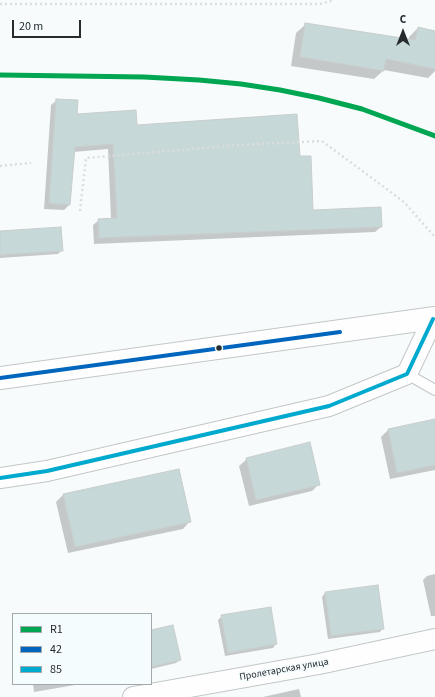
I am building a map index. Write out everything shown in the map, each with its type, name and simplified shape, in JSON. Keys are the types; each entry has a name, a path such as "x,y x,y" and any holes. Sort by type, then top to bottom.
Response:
{"main road":[{"path":"0,378 434,318"}],"street":[{"path":"0,478 47,471 329,406 407,374 434,318"},
{"name":"Пролетарская улица","path":"133,697 319,664 435,639"}],"lane":[{"path":"407,374 435,390"}],"path":[{"path":"0,4 320,4 334,0"},
{"path":"80,211 86,158 239,145 322,141 404,202 435,237"},
{"path":"0,166 30,163"}],"building":[{"path":"305,23 415,40 418,27 435,31 435,69 386,59 384,71 300,57"},
{"path":"56,99 78,100 77,114 136,110 137,125 297,114 300,156 311,156 313,210 381,207 382,227 99,238 98,219 117,218 113,144 75,147 70,205 49,203"},
{"path":"61,227 63,251 0,255 0,231"},
{"path":"435,419 435,465 397,473 388,429"},
{"path":"310,442 320,485 256,500 246,458"},
{"path":"179,469 191,522 75,547 63,494"},
{"path":"378,585 384,629 331,636 325,592"},
{"path":"271,607 277,644 228,653 221,615"},
{"path":"173,625 181,660 152,667 152,630"}],"transit line":[{"name":"R1","path":"0,75 144,77 241,84 319,98 362,109 435,136"},
{"name":"85","path":"0,478 47,471 329,406 407,374 433,319"},
{"name":"42","path":"0,378 340,332"}]}
